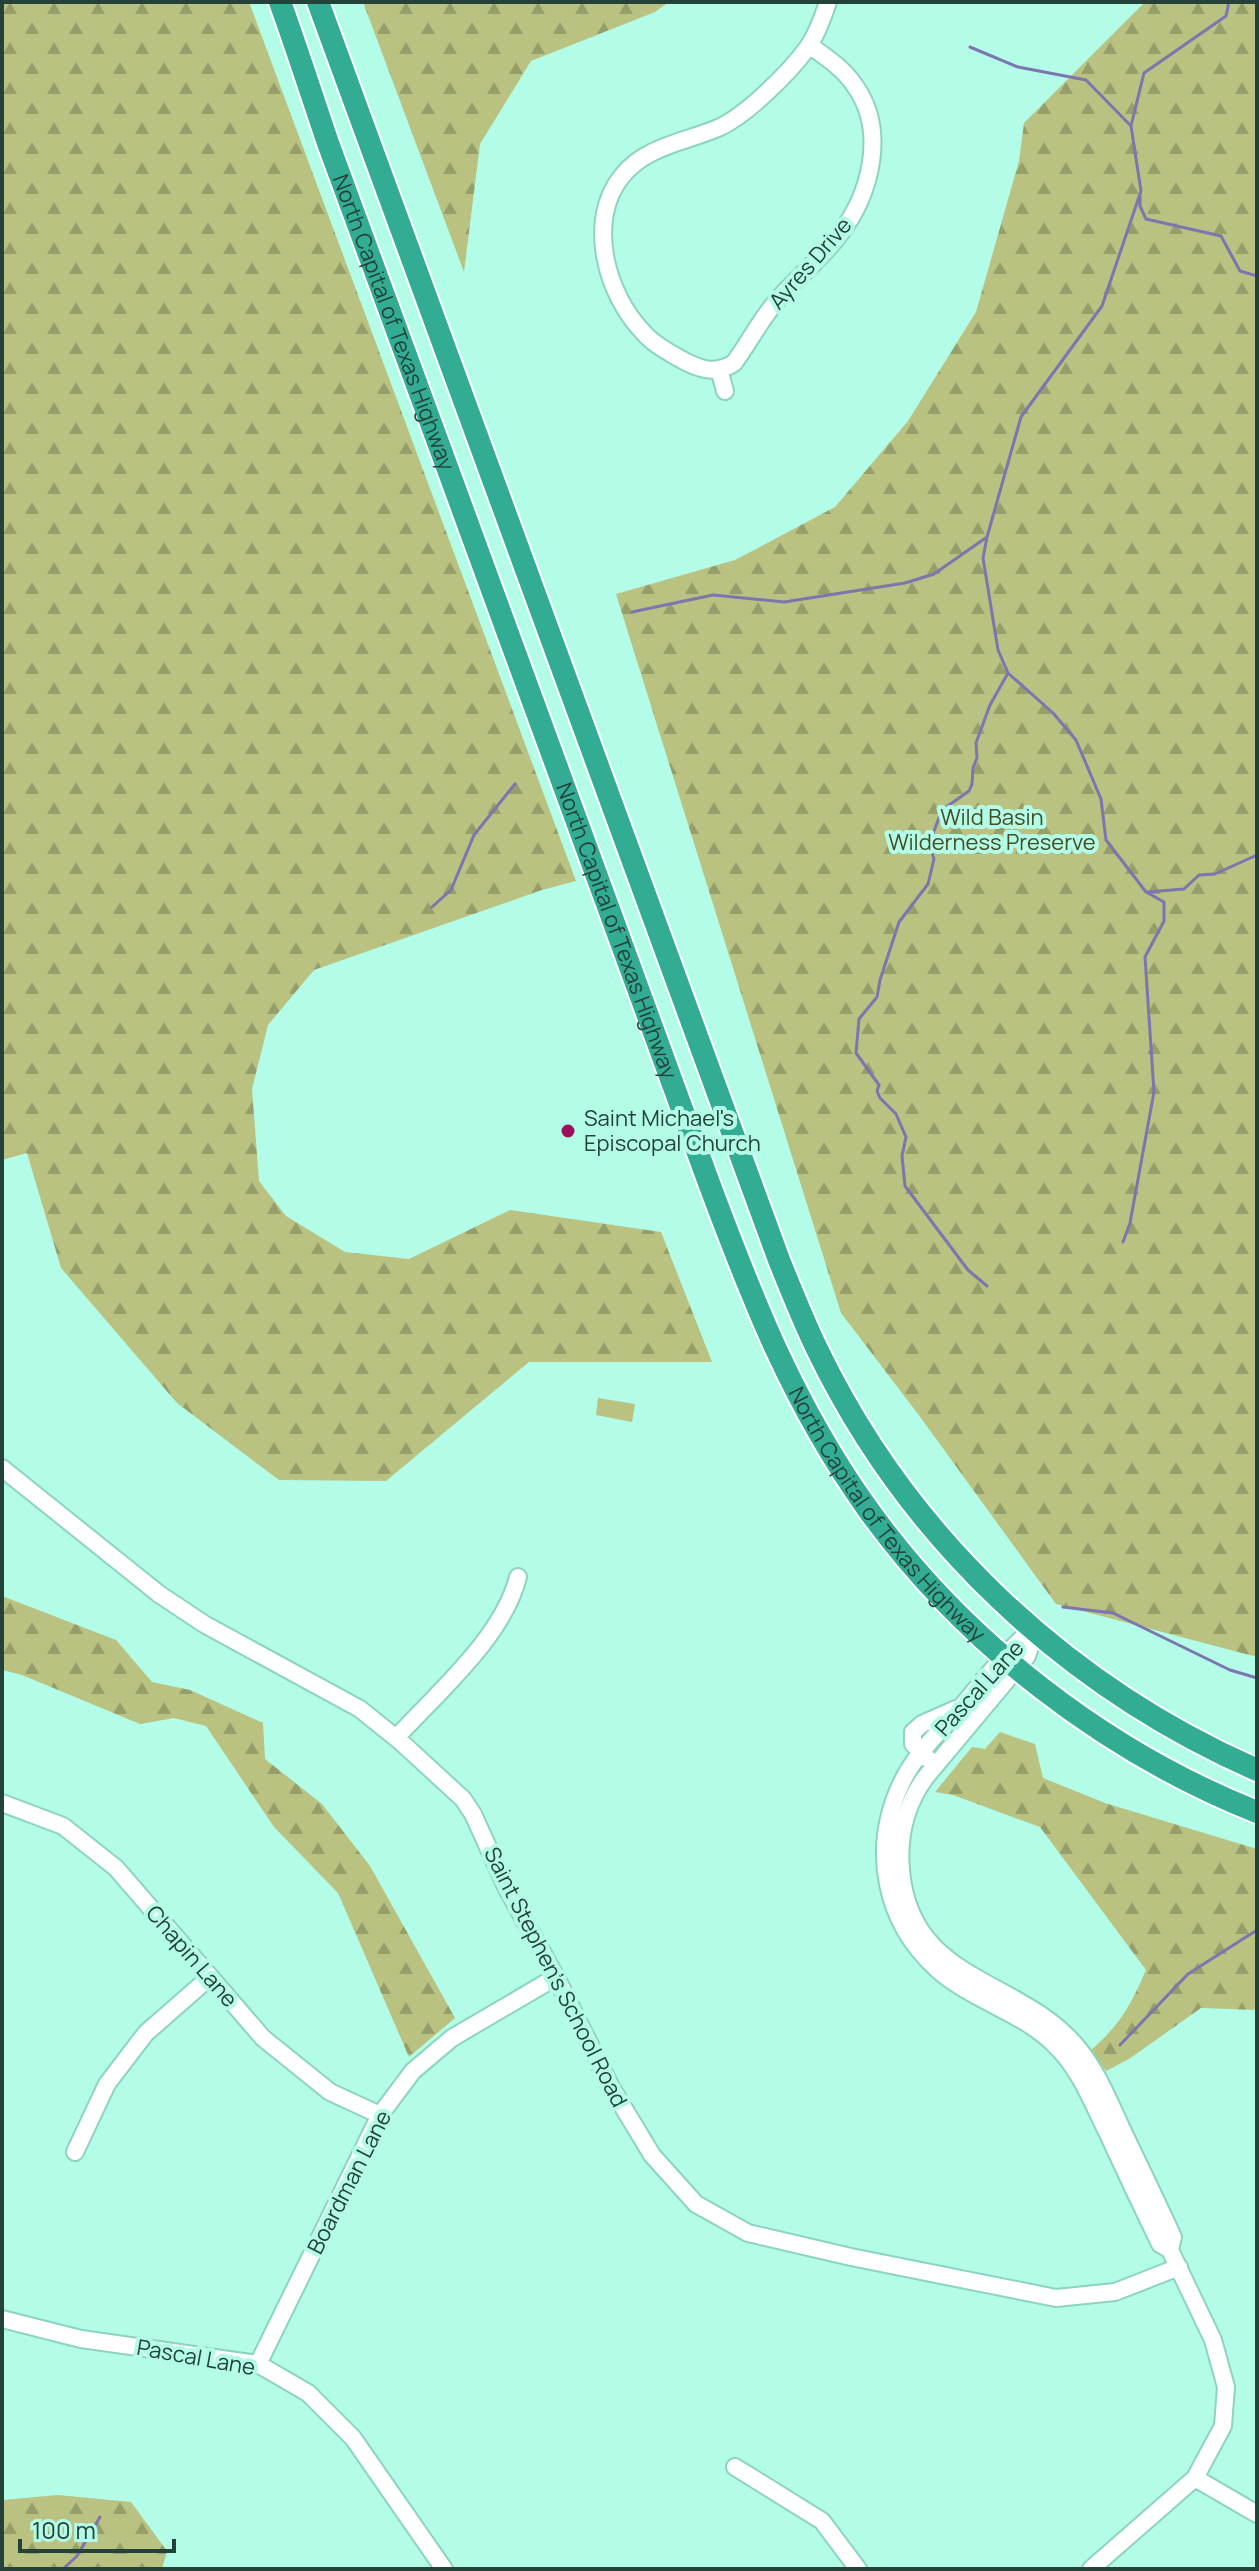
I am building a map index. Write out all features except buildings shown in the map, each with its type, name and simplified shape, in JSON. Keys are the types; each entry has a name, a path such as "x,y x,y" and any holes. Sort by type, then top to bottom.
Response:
{"highway":[{"name":"North Capital of Texas Highway","path":"280,2 327,139 744,1276 774,1348 799,1397 847,1478 886,1532 950,1604 1011,1662 1073,1710 1135,1751 1211,1792 1257,1812"},
{"name":"North Capital of Texas Highway","path":"318,2 779,1260 835,1385 887,1468 919,1510 966,1566 1031,1630 1092,1677 1176,1731 1257,1770"},
{"path":"602,890 639,875"}],"street":[{"path":"725,391 719,369 700,368 682,359 648,337 631,319 615,287 605,254 603,224 606,206 616,183 635,162 658,149 719,127 739,116 787,71 809,45 828,2"},
{"name":"Ayres Drive","path":"719,369 734,363 775,303 842,232 867,178 873,135 866,106 849,78 809,45"},
{"name":"Saint Stephen's School Road","path":"2,1468 159,1594 204,1624 341,1698 396,1738 463,1799 611,2087 652,2155 696,2204 748,2233 1056,2298 1115,2292 1179,2267"},
{"path":"396,1738 495,1628 510,1601 518,1577"},
{"name":"Pascal Lane","path":"910,1785 936,1765 1031,1630"},
{"name":"Pascal Lane","path":"1011,1662 964,1704 921,1753 910,1785 889,1818 884,1858 887,1886 909,1922 918,1950 940,1972 990,1994 1041,2033 1070,2064 1086,2089 1160,2244 1170,2250 1179,2267 1213,2340 1226,2387 1223,2426 1195,2478 1091,2569"},
{"path":"921,1753 936,1765"},
{"name":"Chapin Lane","path":"2,1803 63,1826 116,1868 263,2038 330,2092 380,2115"},
{"path":"75,2152 107,2084 146,2033 210,1977"},
{"name":"Boardman Lane","path":"258,2364 380,2115 413,2071 452,2038 556,1977"},
{"name":"Pascal Lane","path":"2,2319 81,2339 258,2364 308,2393 353,2438 444,2569"},
{"path":"735,2467 822,2521 858,2569"},
{"path":"1195,2478 1257,2514"}],"green space":[{"path":"2,2 249,2 576,881 542,890 314,970 268,1025 252,1089 259,1181 286,1216 345,1252 409,1259 510,1210 661,1232 712,1362 529,1362 386,1481 279,1480 177,1403 61,1268 27,1153 2,1160"},
{"path":"363,2 669,2 655,12 531,61 480,144 464,272"},
{"name":"Wild Basin Wilderness Preserve","path":"1145,2 1257,2 1257,1657 1056,1604 841,1313 616,594 735,560 835,507 908,421 976,312 1019,161 1024,123"},
{"path":"598,1398 635,1404 632,1422 596,1415"},
{"path":"2,1596 116,1640 152,1682 190,1690 263,1723 265,1759 322,1804 370,1866 455,2018 409,2057 338,1893 274,1827 206,1726 174,1718 140,1724 22,1675 2,1670"},
{"path":"1000,1732 1035,1744 1043,1778 1105,1803 1257,1849 1257,2010 1201,2008 1129,2059 1106,2071 1091,2050 1124,2014 1146,1970 1040,1827 953,1795 935,1792 972,1747 985,1749"},
{"path":"58,2495 131,2502 167,2551 162,2569 2,2569 2,2500"}],"waterway":[{"path":"970,47 1018,67 1086,80 1131,126 1144,73 1226,16 1229,2"},
{"path":"632,612 713,595 784,602 905,583 934,574 987,537 1021,417 1102,306 1141,191 1131,126"},
{"path":"1140,196 1140,206 1146,219 1221,236 1240,271 1257,276"},
{"path":"987,537 983,558 998,650 1008,673 1053,713 1076,740 1101,799 1106,840 1146,892 1164,902 1164,921 1145,957 1154,1092 1130,1223 1123,1242"},
{"path":"987,1286 968,1270 905,1186 902,1156 906,1137 896,1114 880,1098 877,1091 879,1085 856,1053 859,1019 877,997 899,922 928,884 934,859 929,844 942,810 969,791 977,758 976,743 990,705 1008,673"},
{"path":"432,907 451,890 474,835 515,784"},
{"path":"1147,892 1184,889 1199,875 1215,874 1257,855"},
{"path":"1063,1607 1113,1613 1230,1670 1257,1678"},
{"path":"1120,2045 1188,1974 1257,1930"},
{"path":"63,2569 77,2556 100,2517"}],"place":[{"name":"Saint Michael's Episcopal Church","path":"568,1131"}]}
